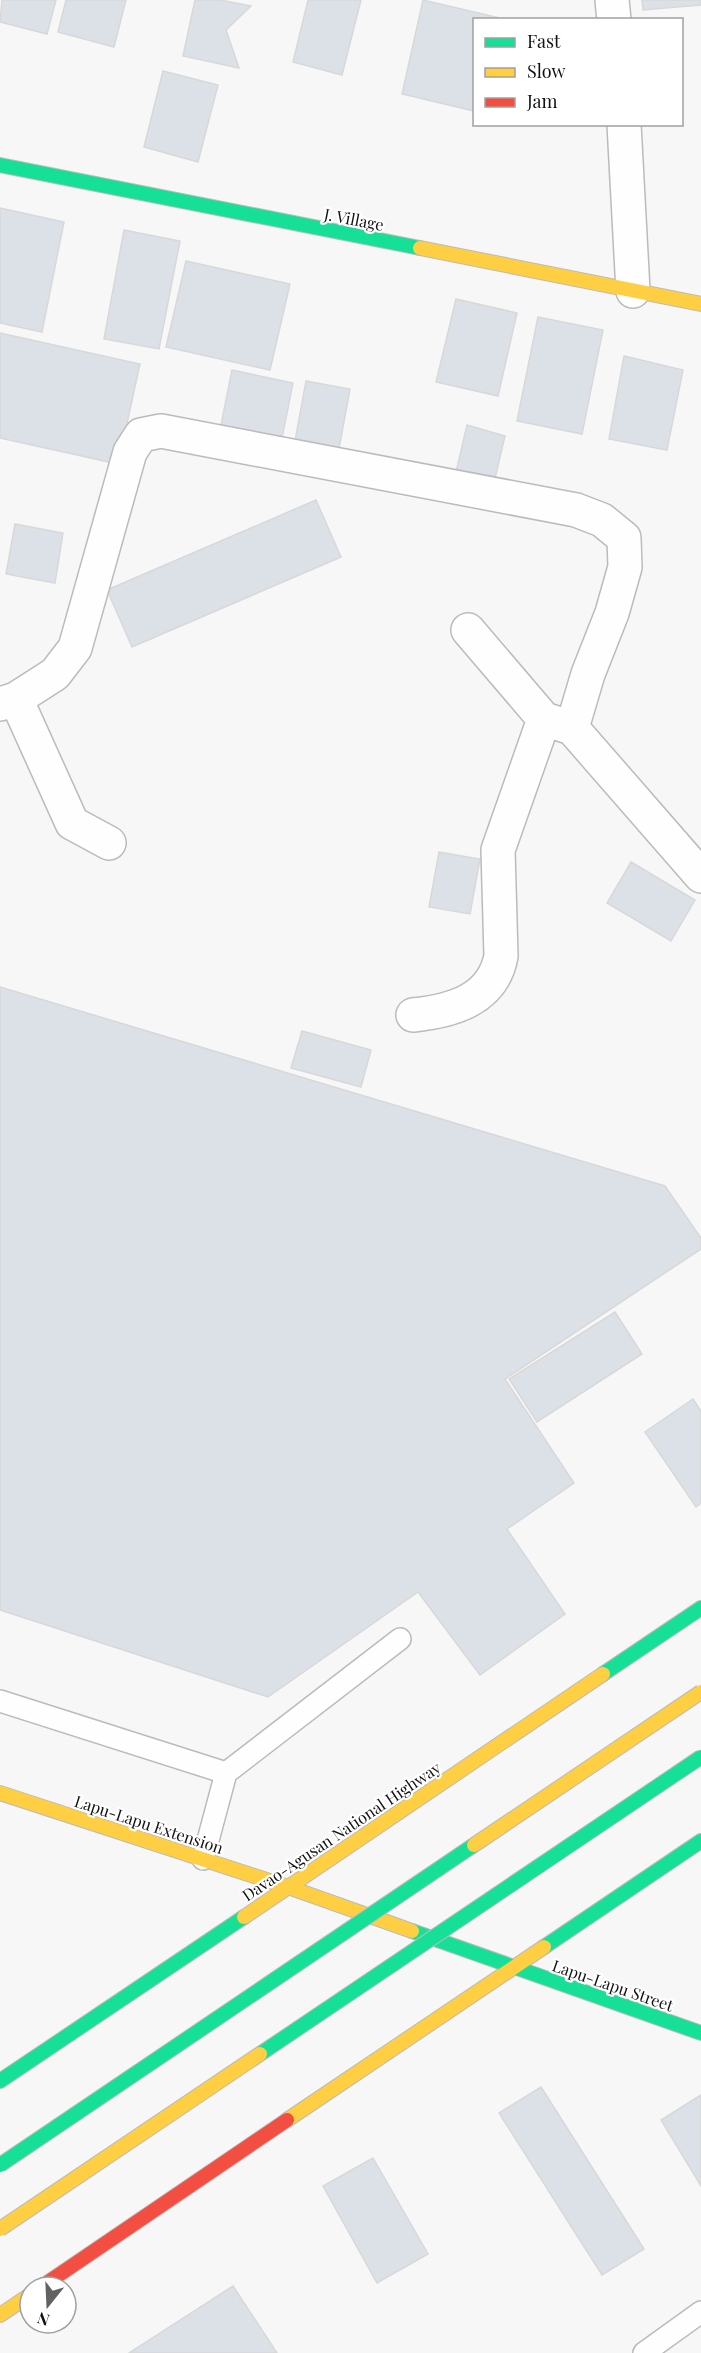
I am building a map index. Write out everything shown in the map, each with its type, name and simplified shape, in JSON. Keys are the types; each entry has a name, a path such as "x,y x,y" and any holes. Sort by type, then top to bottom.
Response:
{"main road":[{"name":"J. Village","path":"0,165 701,304"},
{"name":"Davao-Agusan National Highway","path":"0,2081 701,1608"},
{"path":"0,2165 701,1692"},
{"path":"0,2229 701,1757"},
{"name":"Lapu-Lapu Extension","path":"0,1793 288,1887 514,1968"},
{"path":"59,2275 701,1841"},
{"name":"Lapu-Lapu Street","path":"514,1968 701,2033"},
{"path":"0,2315 18,2303"}],"street":[{"path":"612,0 614,18"},
{"path":"624,126 633,291"},
{"path":"109,843 72,823 8,702 56,674 75,648 130,452 141,435 161,431 576,510 602,519 624,538 625,567 612,613 588,674 558,723 498,850 501,956 498,970 474,999 439,1012 413,1015"},
{"path":"468,630 701,876"}],"lane":[{"path":"203,1859 226,1773 400,1639"},
{"path":"0,1701 226,1773"},
{"path":"644,2353 701,2312"}],"building":[{"path":"2,0 56,0 47,34 0,22"},
{"path":"66,0 126,0 114,47 58,32"},
{"path":"195,0 220,0 251,6 226,30 239,68 183,56"},
{"path":"308,0 361,0 342,75 293,62"},
{"path":"423,0 500,18 473,18 473,111 402,94"},
{"path":"642,0 701,0 701,5 643,10"},
{"path":"163,71 218,85 198,162 144,147"},
{"path":"0,208 64,222 42,332 0,323"},
{"path":"124,230 180,241 159,349 104,339"},
{"path":"186,261 290,284 270,370 166,347"},
{"path":"456,299 517,313 498,396 436,382"},
{"path":"538,317 603,330 582,434 517,421"},
{"path":"0,333 140,364 118,464 0,438"},
{"path":"624,356 683,370 667,450 609,439"},
{"path":"232,370 293,383 280,448 219,435"},
{"path":"306,381 350,389 337,460 293,452"},
{"path":"467,425 505,436 492,491 454,481"},
{"path":"316,500 341,557 132,647 107,590"},
{"path":"15,524 63,533 55,583 6,574"},
{"path":"439,852 480,859 470,914 429,907"},
{"path":"631,862 695,900 671,941 607,903"},
{"path":"0,987 665,1186 701,1238 701,1249 505,1379 574,1483 507,1529 565,1614 480,1675 418,1592 268,1697 0,1610"},
{"path":"302,1031 371,1050 361,1087 291,1068"},
{"path":"615,1312 642,1354 537,1422 509,1379"},
{"path":"693,1399 701,1411 701,1503 696,1507 645,1432"},
{"path":"541,2087 644,2249 602,2275 499,2113"},
{"path":"701,2095 701,2186 661,2120"},
{"path":"373,2158 428,2254 377,2283 323,2186"},
{"path":"233,2286 277,2353 129,2353"}],"traffic: fast":[{"path":"0,165 420,248"},
{"path":"603,1674 701,1608"},
{"path":"260,2054 701,1757"},
{"path":"544,1947 701,1841"},
{"path":"0,2165 474,1845"},
{"path":"0,2081 244,1917"},
{"path":"412,1931 701,2033"}],"traffic: slow":[{"path":"420,248 701,304"},
{"path":"244,1917 603,1674"},
{"path":"474,1845 701,1692"},
{"path":"0,1793 288,1887 412,1931"},
{"path":"287,2120 544,1947"},
{"path":"0,2229 260,2054"},
{"path":"0,2315 18,2303"}],"traffic: jam":[{"path":"59,2275 287,2120"}]}
